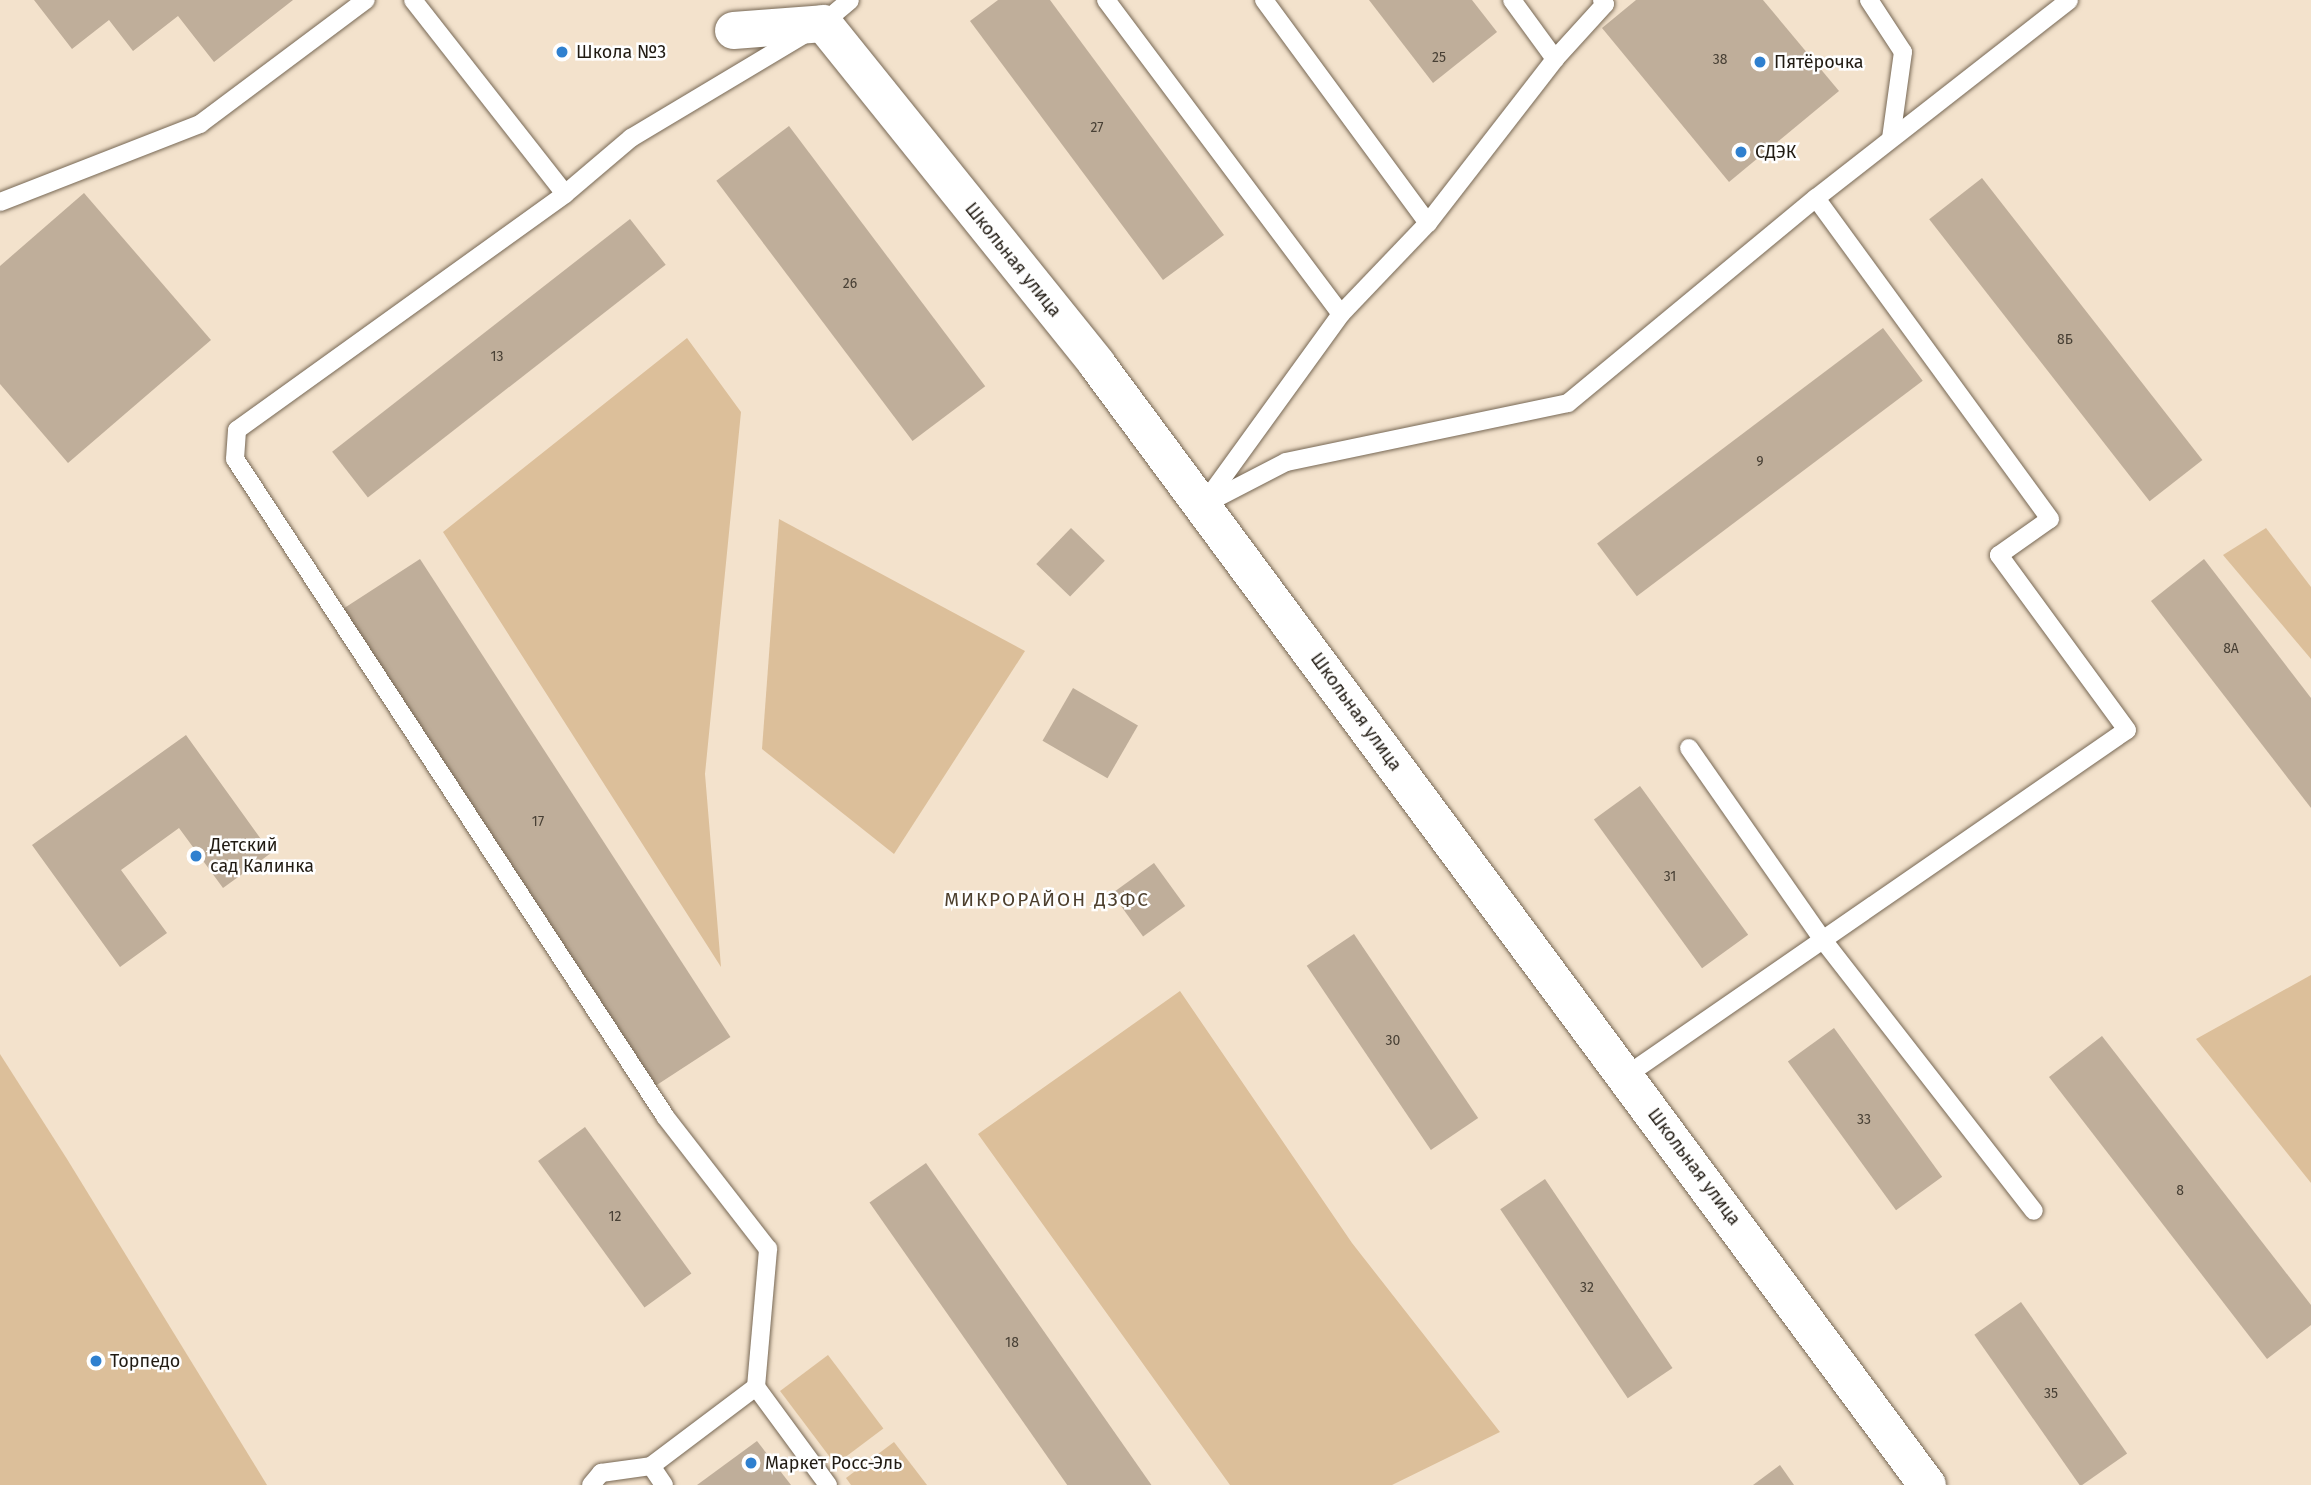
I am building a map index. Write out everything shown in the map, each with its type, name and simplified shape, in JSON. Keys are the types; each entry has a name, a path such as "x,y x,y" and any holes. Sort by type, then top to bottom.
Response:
{"street":[{"path":"733,30 836,12"},
{"name":"Школьная улица","path":"836,12 1627,1075 1927,1485"}],"lane":[{"path":"0,202 201,124 366,0"},
{"path":"413,0 565,194"},
{"path":"1106,0 1341,314"},
{"path":"1264,0 1428,223"},
{"path":"1512,0 1555,59"},
{"path":"1868,0 1903,52 1891,138"},
{"path":"1203,505 1286,461 1568,403 1816,198 2069,0"},
{"path":"1203,505 1341,314 1428,223 1555,59 1606,1"},
{"path":"828,1485 756,1387 768,1249 665,1116 234,459 237,430 565,194 631,138 836,12"},
{"path":"1627,1075 2127,730 1999,555 2050,519 1816,198"},
{"path":"1689,748 1823,940 2034,1210"},
{"path":"591,1485 601,1473 651,1466 756,1387"},
{"path":"651,1466 664,1485"}],"shaded area":[{"path":"687,338 741,412 705,774 721,967 443,532"},
{"path":"779,519 1025,651 894,854 762,749"},
{"path":"2266,528 2311,587 2311,659 2223,555"},
{"path":"2311,975 2311,1183 2196,1039"},
{"path":"1180,991 1352,1243 1500,1432 1392,1485 1230,1485 978,1134"},
{"name":"Торпедо","path":"0,1054 67,1159 267,1485 0,1485"},
{"path":"828,1355 883,1428 835,1465 780,1391"},
{"path":"894,1442 927,1485 851,1485 846,1478"}],"building":[{"path":"34,0 293,0 214,62 178,16 133,51 109,20 72,49"},
{"path":"998,0 1050,0 1224,235 1163,280 970,21"},
{"path":"1369,0 1472,0 1497,32 1433,83"},
{"path":"1636,0 1763,0 1839,91 1729,182 1602,28"},
{"path":"789,126 985,386 913,441 716,181"},
{"path":"1982,178 2202,460 2150,501 1929,219"},
{"path":"84,193 211,340 68,463 0,384 0,266"},
{"path":"630,219 666,265 368,497 332,452"},
{"path":"1883,328 1923,381 1637,596 1597,543"},
{"path":"1071,528 1105,561 1070,597 1036,564"},
{"path":"420,559 730,1037 653,1087 343,609"},
{"path":"2204,559 2311,698 2311,808 2151,601"},
{"path":"1073,688 1138,726 1107,778 1042,741"},
{"path":"186,735 271,853 223,888 179,828 121,870 167,933 120,967 32,845"},
{"path":"1640,786 1748,935 1702,968 1594,820"},
{"path":"1154,863 1185,906 1143,936 1112,894"},
{"path":"1354,934 1478,1118 1431,1150 1307,966"},
{"path":"1834,1028 1942,1177 1896,1210 1788,1062"},
{"path":"2102,1036 2311,1305 2311,1325 2267,1359 2049,1077"},
{"path":"585,1127 691,1273 644,1308 538,1161"},
{"path":"926,1163 1151,1485 1067,1485 869,1203"},
{"path":"1545,1179 1672,1368 1628,1398 1500,1209"},
{"path":"2021,1302 2127,1454 2080,1485 1974,1335"},
{"name":"Маркет Росс-Эль","path":"757,1441 791,1485 697,1485"},
{"path":"1780,1465 1794,1485 1753,1485"}],"place":[{"name":"Школа №3","path":"562,52"},
{"name":"Пятёрочка","path":"1760,62"},
{"name":"СДЭК","path":"1741,152"},
{"name":"Детский сад Калинка","path":"196,856"},
{"name":"Торпедо","path":"96,1361"},
{"name":"Маркет Росс-Эль","path":"751,1463"}],"district":[{"name":"МИКРОРАЙОН ДЗФС","path":"1047,900"}]}
